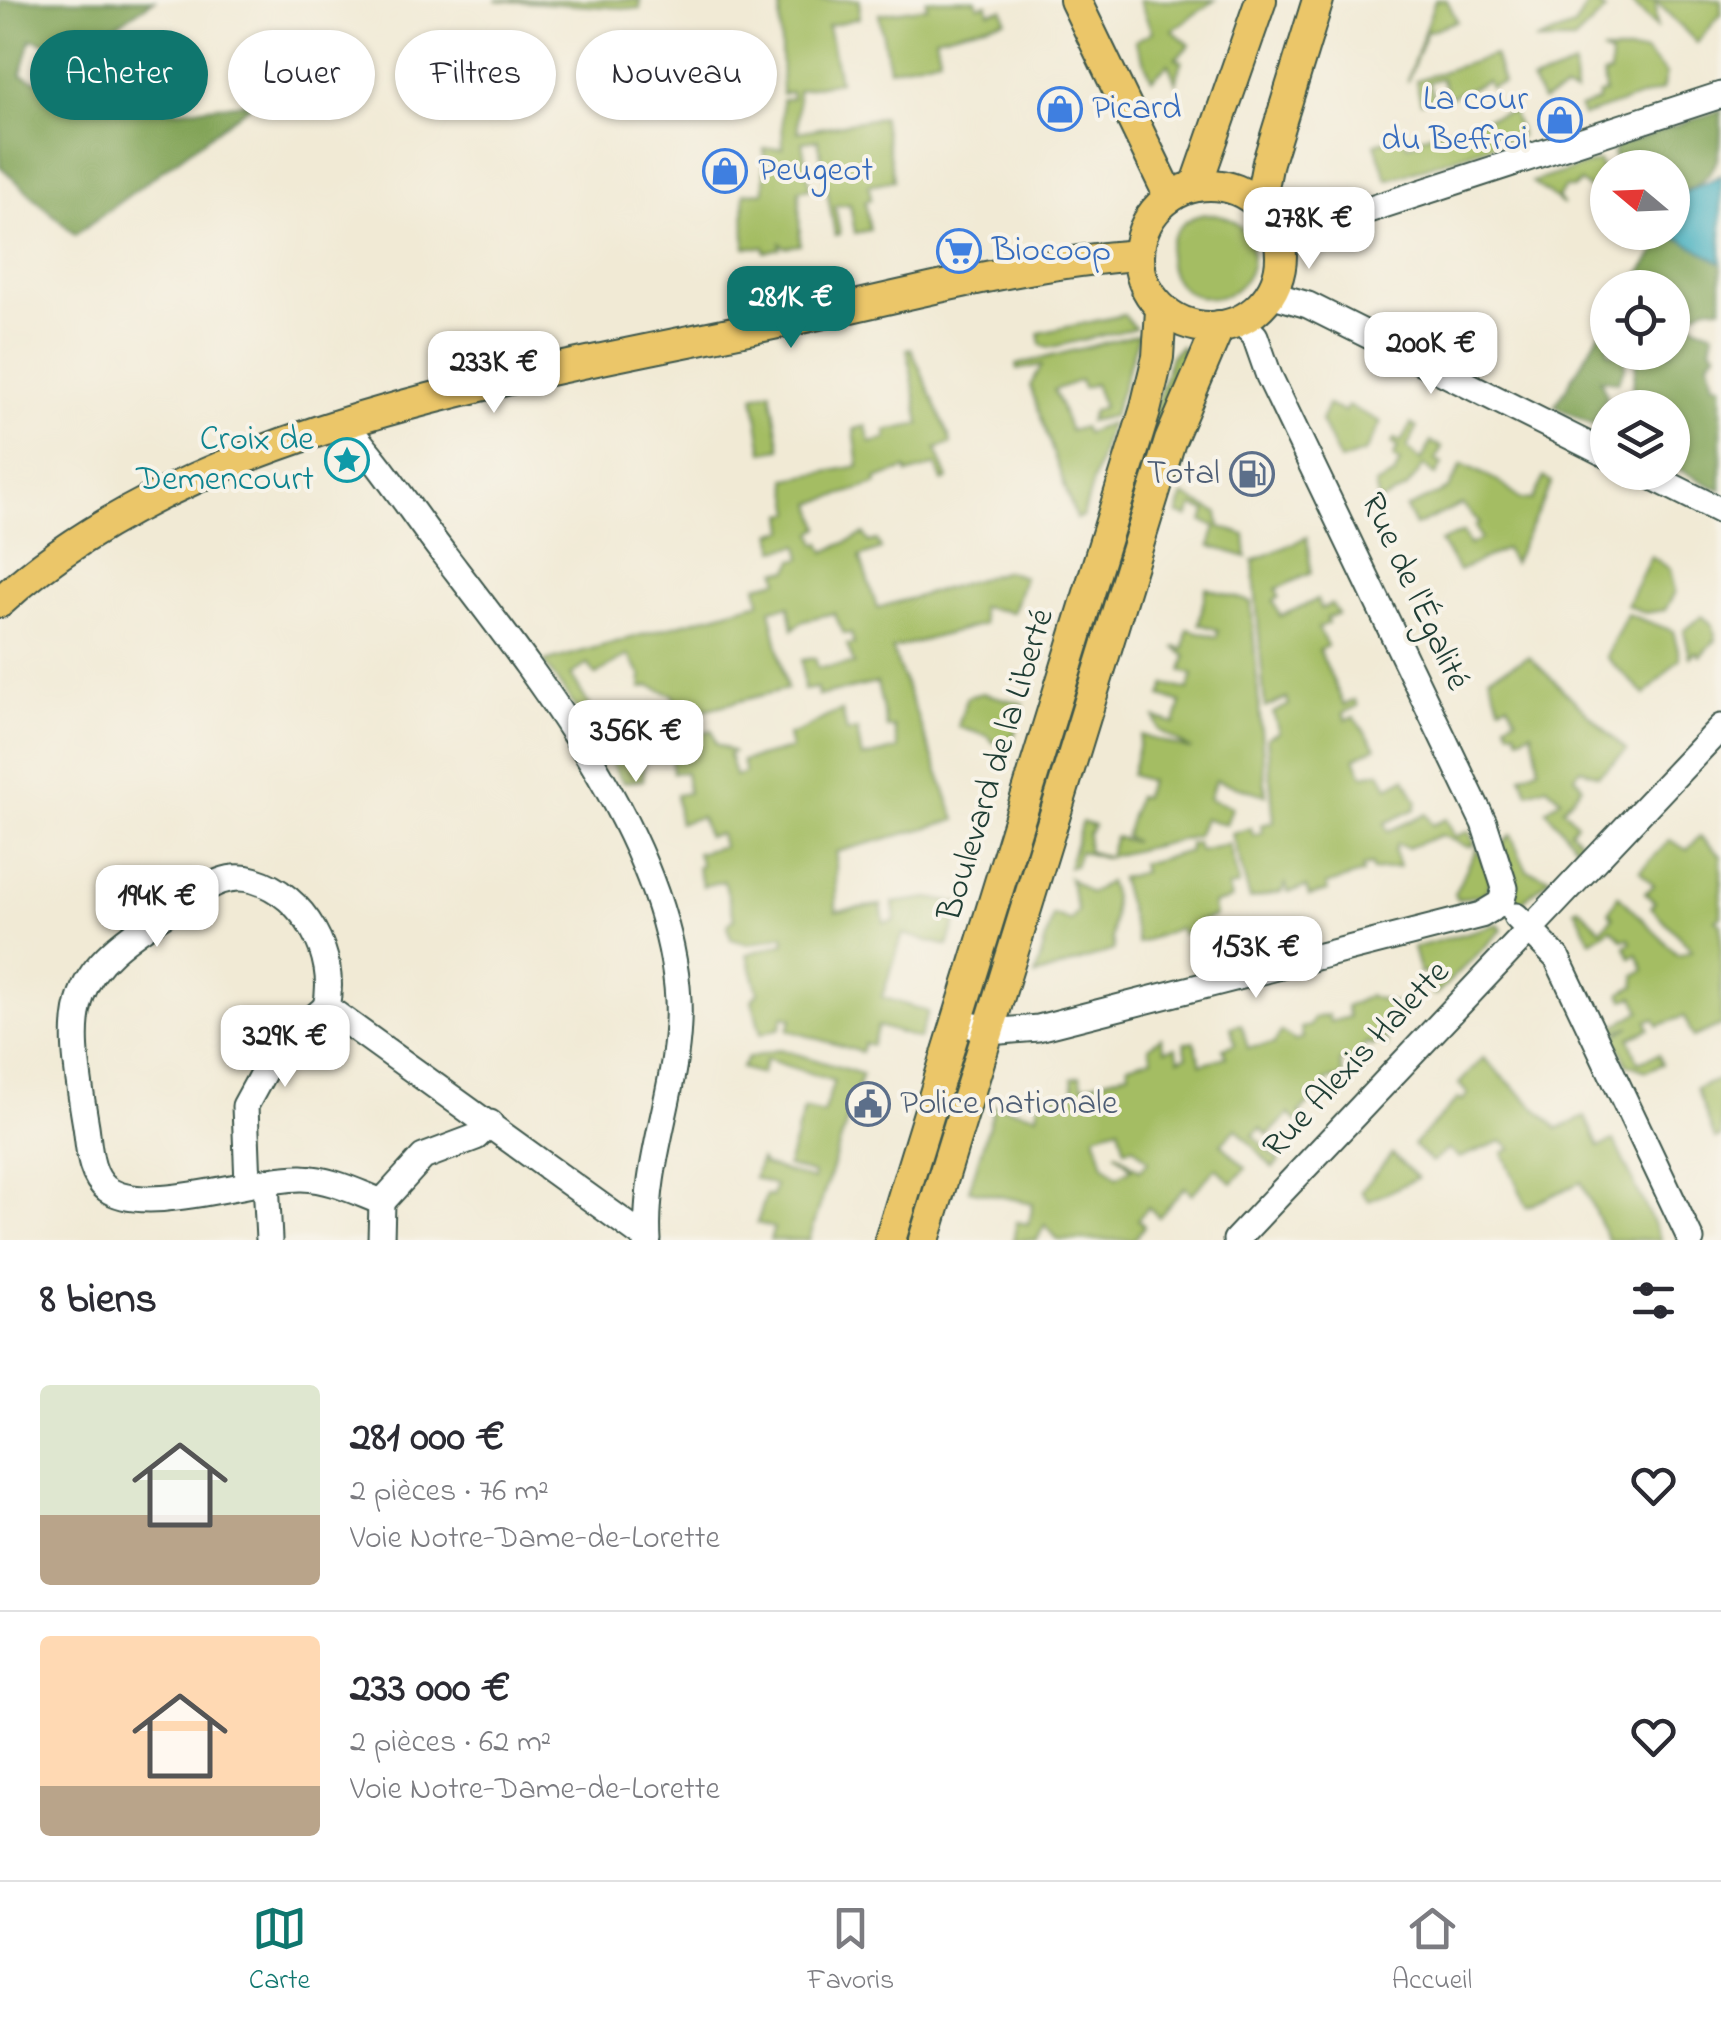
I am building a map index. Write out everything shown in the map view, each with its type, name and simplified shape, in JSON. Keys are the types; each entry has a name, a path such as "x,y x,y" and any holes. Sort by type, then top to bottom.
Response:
{"main road":[{"path":"1075,0 1183,192"},
{"path":"1183,192 1232,188 1260,203 1278,239 1278,277 1270,294 1229,323 1182,322 1160,310 1142,277 1139,256 1146,224 1183,192 1261,0"},
{"path":"1260,203 1268,162 1318,0"},
{"path":"0,602 43,563 142,502 300,438 421,402 724,334 1038,269 1139,256"},
{"name":"Boulevard de la Liberté","path":"890,1240 1145,411 1158,357 1160,310"},
{"name":"Boulevard de la Liberté","path":"924,1240 1170,441 1229,323"}],"street":[{"path":"1278,239 1721,95"},
{"path":"1270,294 1308,305 1590,446"},
{"name":"Rue de l'Égalité","path":"1229,323 1255,336 1269,376 1484,823 1505,888 1501,903"},
{"path":"345,425 495,620 588,750 638,852 672,955 678,998 676,1046 648,1201 647,1239"},
{"path":"1680,490 1721,511"},
{"name":"Rue Alexis Halette","path":"1236,1240 1721,726"},
{"path":"269,1240 257,1182 245,1106 275,1051 326,1006 328,966 311,926 279,893 240,877 218,881 125,938 89,978 72,1035 97,1178 111,1192 137,1198 257,1182 326,1181 382,1202"},
{"path":"957,1022 989,1030 1038,1028 1481,915 1501,903 1558,958 1690,1240"},
{"path":"326,1006 647,1239"},
{"path":"381,1240 382,1202 423,1157 476,1138 490,1123"}],"green space":[{"path":"0,0 154,0 109,30 30,30 21,75 30,78 30,120 208,120 208,107 228,105 231,120 75,235 0,166"},
{"path":"495,0 640,0 640,9"},
{"path":"780,0 860,0 859,18 828,26 839,81 798,90 798,132 882,117 894,180 869,185 871,199 865,201 870,230 855,233 850,204 835,206 840,234 835,235 818,140 802,142 810,188 799,190 800,245 785,247 780,243 780,248 765,252 764,247 745,247 744,193 764,192 764,149 783,148 782,100 792,98 791,92 782,94"},
{"path":"926,0 976,0 978,6 987,4 989,12 1003,9 1006,20 936,37 940,57 889,69 879,14 927,7"},
{"path":"1139,0 1215,0 1172,30 1190,45 1176,58 1182,61 1176,83 1168,64 1152,79 1135,41 1152,32"},
{"path":"1435,0 1447,0 1457,21 1426,32 1407,82"},
{"path":"1590,0 1605,11 1574,41 1535,41 1574,27"},
{"path":"1628,0 1721,0 1721,14 1697,43 1656,1 1657,27"},
{"path":"1602,52 1645,52 1666,74 1662,90 1583,116 1580,108 1597,102 1599,94 1605,93 1603,75 1610,74 1611,56"},
{"path":"1494,55 1503,83 1490,87 1487,81 1449,97 1441,78 1429,82 1434,98 1421,102 1416,80"},
{"path":"1574,66 1575,93 1565,90 1542,101 1532,82"},
{"path":"1721,110 1715,165 1690,188 1690,150 1614,150 1616,146"},
{"path":"1512,111 1521,136 1387,180 1375,144 1403,134 1407,145 1420,141 1420,137"},
{"path":"1590,164 1590,189 1580,182 1574,188 1564,188 1558,198 1564,205 1532,182"},
{"path":"1210,214 1226,217 1240,226 1249,240 1249,272 1240,286 1226,295 1210,298 1194,295 1180,286 1171,272 1168,256 1171,240 1180,226 1194,217"},
{"path":"1690,244 1721,263 1721,308 1707,306 1694,313 1690,309 1690,270 1643,270 1657,250 1690,250"},
{"path":"1124,315 1135,328 1048,348 1041,345 1039,333"},
{"path":"1690,320 1714,332 1711,347 1716,352 1709,361 1714,383 1721,384 1721,491 1690,475 1690,390 1632,390 1635,370 1690,370"},
{"path":"1139,334 1113,416 1089,421 1093,411 1103,407 1094,384 1083,388 1080,380 1054,390 1070,431 1083,427 1086,433 1110,424 1083,516 1076,519 1030,386 1042,365 1017,370 1016,365"},
{"path":"1181,346 1185,356 979,1014 974,1011 1171,356"},
{"path":"911,348 949,436 951,444 936,449 948,479 942,481 936,465 908,474 906,469 876,479 877,484 813,503 820,528 813,533 817,544 821,543 825,552 864,534 869,542 877,540 881,549 860,557 877,608 1006,571 1024,577 1013,612 980,607 983,624 892,649 956,820 836,852 836,911 881,905 884,923 895,921 893,903 929,898 962,904 948,946 903,934 882,997 928,1012 919,1039 878,1026 872,1045 864,1043 861,1052 788,1030 792,1018 783,1016 780,1028 761,1034 752,1000 758,992 747,954 785,943 784,935 749,944 731,939 728,925 734,918 724,881 703,886 697,867 701,865 697,853 723,846 720,834 707,836 701,817 679,823 676,795 688,793 685,772 673,773 671,758 644,761 643,780 623,782 611,763 622,752 712,730 716,744 733,752 729,754 735,776 745,773 742,761 791,749 788,735 842,711 847,732 857,730 862,758 898,749 894,727 887,728 877,683 818,696 817,688 804,690 802,660 815,658 818,668 854,664 847,645 854,644 851,633 844,634 834,613 804,620 793,629 789,606 770,609 787,689 596,737 592,732 620,720 616,711 633,720 677,711 673,695 650,686 641,688 642,676 628,655 596,675 588,664 571,675 589,705 582,717 544,662 760,602 757,585 779,580 777,571 789,570 794,560 802,558 799,545 776,550 773,533 786,530 784,514 793,512 787,479 859,466 854,429 866,426 870,443 887,439 886,431 920,424 907,349"},
{"path":"1590,349 1590,370 1623,370 1618,382 1600,379 1605,390 1590,390 1590,424 1555,406"},
{"path":"771,391 781,449 763,452 754,396"},
{"path":"1328,405 1344,412 1348,406 1381,422 1365,452 1340,461 1321,421"},
{"path":"1411,424 1417,428 1407,448 1421,461 1431,442 1442,447 1435,460 1442,464 1436,476 1424,465 1407,488 1379,502 1375,485 1394,476 1400,462 1393,458 1398,447 1392,444 1394,439 1401,442"},
{"path":"1462,464 1500,482 1519,499 1532,500 1544,477 1552,482 1513,563 1505,549 1459,571 1440,542 1463,532 1469,545 1481,539 1475,526 1480,523 1462,504 1415,526 1406,508 1449,489"},
{"path":"1183,495 1218,513 1220,527 1245,535 1247,557 1210,546 1216,526 1203,522 1206,511 1193,506 1188,517 1178,514"},
{"path":"1307,537 1311,573 1276,589 1279,597 1273,601 1280,616 1317,600 1321,609 1332,604 1338,614 1326,618 1328,623 1318,628 1327,646 1319,650 1344,705 1355,700 1358,706 1343,713 1346,720 1354,717 1376,747 1355,758 1363,775 1380,772 1388,787 1405,778 1417,802 1415,809 1385,823 1388,831 1426,814 1432,825 1446,819 1455,837 1469,831 1475,844 1468,847 1441,835 1407,848 1397,844 1394,851 1399,867 1373,871 1372,865 1362,867 1363,873 1326,885 1328,891 1309,896 1306,887 1288,892 1286,884 1281,892 1250,899 1232,834 1251,828 1253,836 1263,833 1261,825 1274,822 1267,738 1279,732 1273,713 1289,705 1287,698 1265,708 1253,561"},
{"path":"1651,556 1670,569 1675,592 1665,610 1645,613 1627,605"},
{"path":"1206,588 1251,602 1266,795 1215,780 1209,799 1232,807 1226,825 1204,818 1197,836 1108,857 1115,837 1134,842 1125,836 1137,796 1143,797 1149,781 1131,775 1141,735 1192,750 1159,730 1155,718 1175,724 1181,703 1161,696 1166,684 1188,690 1193,675 1182,671 1186,656 1174,647 1184,649 1187,629 1217,637 1218,630 1199,624"},
{"path":"1627,614 1673,631 1680,658 1645,695 1606,657"},
{"path":"1702,616 1713,625 1716,640 1700,656 1696,652 1690,657 1684,631"},
{"path":"1529,657 1627,751 1598,775 1581,769 1575,776 1582,786 1563,808 1577,823 1570,830 1581,842 1577,847 1546,810 1561,799 1547,786 1528,792 1521,776 1539,767 1532,731 1519,737 1515,729 1510,731 1506,722 1516,717 1508,703 1500,706 1489,676"},
{"path":"983,693 1024,704 1014,736 994,743 988,736 958,727 967,697"},
{"path":"1082,822 1094,826 1088,834 1087,851 1108,857 1079,851 1074,866 1068,867"},
{"path":"1511,835 1527,870 1550,877 1521,903 1516,901 1516,877 1502,844"},
{"path":"1700,836 1721,856 1721,916 1716,920 1721,924 1721,1025 1693,1037 1684,1016 1658,1026 1655,1019 1647,1021 1649,1029 1629,1038 1638,1062 1659,1054 1662,1064 1646,1071 1627,1064 1614,1037 1631,1026 1612,1033 1610,1029 1641,1011 1634,997 1624,1000 1621,993 1636,986 1635,975 1644,970 1637,954 1630,957 1625,946 1631,943 1629,938 1623,940 1611,928 1591,941 1575,909 1578,907 1601,929 1613,917 1609,912 1618,895 1678,955 1692,950 1651,907 1655,902 1645,893 1653,885 1640,871 1670,840 1687,850"},
{"path":"1196,843 1199,851 1229,844 1239,885 1228,888 1231,899 1213,904 1215,916 1198,921 1200,929 1182,934 1179,928 1138,943 1120,878 1143,872 1141,864 1190,851 1189,844"},
{"path":"1477,848 1491,879 1485,893 1457,900 1454,894"},
{"path":"1069,878 1090,893 1108,882 1113,901 1114,950 1035,976 1053,915 1071,921 1078,911"},
{"path":"1498,924 1502,930 1434,996 1426,972 1420,974 1413,948"},
{"path":"1369,996 1403,1006 1381,1027 1388,1045 1385,1047 1380,1038 1372,1046 1367,1042 1361,1050 1367,1067 1356,1078 1351,1059 1340,1061 1343,1076 1325,1081 1327,1089 1309,1094 1311,1101 1299,1113 1312,1126 1307,1131 1289,1114 1268,1135 1261,1128 1253,1135 1279,1161 1273,1168 1236,1128 1221,1144 1246,1168 1232,1183 1216,1168 1192,1194 1185,1187 1159,1217 1148,1207 1138,1219 1144,1226 1134,1240 1058,1240 1045,1224 1037,1240 1013,1240 1017,1222 1029,1224 1033,1203 969,1190 995,1105 1037,1115 1040,1097 1074,1093 1072,1078 1080,1076 1083,1086 1129,1072 1128,1065 1152,1058 1149,1047 1161,1037 1165,1050 1176,1047 1179,1059 1187,1056 1184,1043 1194,1041 1201,1064 1226,1057 1223,1048 1235,1044 1231,1027 1241,1024 1248,1048 1274,1044 1281,1032 1295,1041 1303,1038 1301,1028 1310,1026 1314,1018 1328,1015 1330,1022 1349,1017 1346,1007","holes":["1119,1127 1125,1149 1133,1146 1149,1161 1140,1170 1115,1152 1132,1168 1117,1177 1104,1164 1095,1134"]},
{"path":"780,1049 862,1074 809,1240 770,1240 774,1228 757,1223 766,1195 772,1197 775,1185 754,1178 760,1160 764,1165 813,1180 814,1174 787,1166 804,1109 823,1114 834,1081 766,1059 761,1074 741,1068 748,1058"},
{"path":"1483,1058 1558,1129 1585,1117 1599,1147 1614,1141 1661,1240 1608,1240 1581,1182 1527,1207 1503,1153 1511,1149 1502,1141 1459,1158 1448,1149 1432,1162 1413,1145 1458,1099 1462,1101 1468,1094 1459,1084"},
{"path":"1721,1079 1721,1137 1715,1139 1696,1088"},
{"path":"1392,1154 1418,1178 1369,1201 1361,1191"}],"water":[{"path":"1721,175 1721,263 1690,244 1690,190"}],"place":[{"name":"Picard","path":"1060,109"},
{"name":"La cour du Beffroi","path":"1560,120"},
{"name":"Peugeot","path":"725,171"},
{"name":"Biocoop","path":"959,251"},
{"name":"Croix de Demencourt","path":"347,460"},
{"name":"Total","path":"1252,474"},
{"name":"Police nationale","path":"868,1104"}]}
